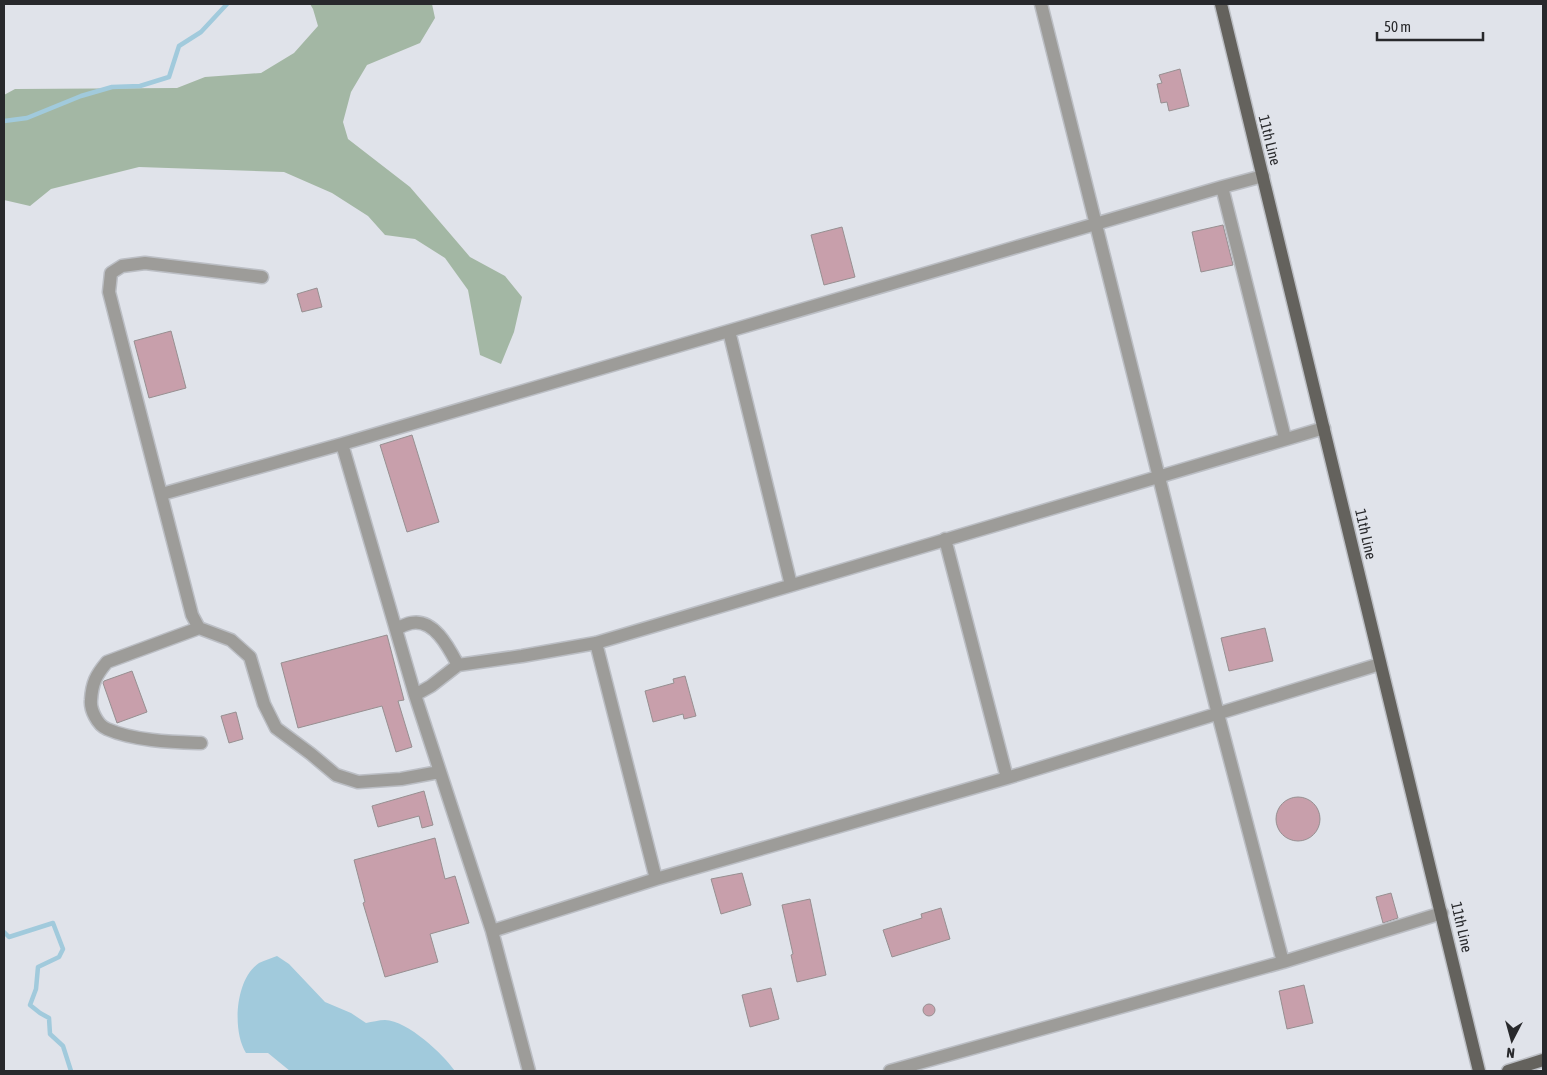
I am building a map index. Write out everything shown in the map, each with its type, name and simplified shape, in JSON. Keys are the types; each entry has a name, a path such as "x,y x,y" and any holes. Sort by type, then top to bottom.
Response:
{"main road":[{"name":"11th Line","path":"1221,4 1479,1071"},
{"path":"1508,1071 1543,1060"}],"lane":[{"path":"1041,4 1158,476 1282,962"},
{"path":"162,494 342,444 1262,176"},
{"path":"1222,187 1285,438"},
{"path":"199,628 192,615 110,292 111,273 122,266 144,264 262,276"},
{"path":"729,331 791,585"},
{"path":"415,695 431,686 458,665 596,643 1324,428"},
{"path":"342,444 415,695 492,931 530,1071"},
{"path":"945,539 1007,778"},
{"path":"396,629 412,622 427,624 443,639 458,665"},
{"path":"201,743 163,742 105,728 96,717 91,704 91,689 96,674 107,662 199,628 231,640 250,657 264,704 276,728 336,775 358,782 401,779 440,772"},
{"path":"596,643 656,879"},
{"path":"492,931 656,879 1007,778 1380,664"},
{"path":"890,1071 1282,962 1442,913"}],"green space":[{"path":"310,4 432,4 435,18 420,43 367,65 351,92 343,122 348,139 410,187 470,257 505,276 522,297 514,332 501,364 480,355 468,290 445,258 415,239 385,235 368,216 332,193 284,172 139,167 51,189 30,206 4,200 4,95 15,89 177,88 205,77 261,73 294,53 318,26"}],"water":[{"path":"277,956 289,964 325,1002 351,1013 366,1023 385,1020 404,1026 434,1048 455,1071 290,1071 268,1053 246,1053 239,1032 238,1006 241,993 251,971 259,963"}],"building":[{"path":"1180,69 1189,106 1169,111 1167,102 1161,103 1157,84 1162,83 1159,75"},
{"path":"1223,225 1233,265 1201,272 1192,232"},
{"path":"842,227 855,277 824,285 811,235"},
{"path":"317,288 322,307 302,312 297,294"},
{"path":"171,331 186,388 149,398 134,341"},
{"path":"412,435 439,522 407,532 380,445"},
{"path":"1265,628 1273,661 1229,671 1221,638"},
{"path":"387,635 404,700 398,701 412,747 396,752 382,706 298,728 281,663"},
{"path":"132,671 147,712 117,723 103,683"},
{"path":"685,676 696,716 684,719 683,714 653,722 645,691 674,683 673,679"},
{"path":"236,712 243,739 229,743 221,716"},
{"path":"424,791 433,825 422,828 419,816 378,827 372,806"},
{"path":"1298,797 1310,801 1316,807 1320,819 1316,831 1310,837 1298,841 1286,837 1280,831 1276,819 1280,807 1286,801"},
{"path":"435,838 445,879 455,876 469,923 430,934 438,962 385,977 363,903 365,902 354,860"},
{"path":"742,873 751,905 721,914 711,879"},
{"path":"1391,893 1398,918 1383,923 1376,897"},
{"path":"810,899 826,975 797,982 782,905"},
{"path":"941,908 950,939 892,957 883,930 922,918 921,914"},
{"path":"1304,985 1313,1023 1287,1029 1279,991"},
{"path":"771,988 779,1019 750,1027 742,995"},
{"path":"927,1004 931,1004 935,1010 931,1016 927,1016 923,1012 923,1008"}],"waterway":[{"path":"4,121 27,118 81,96 112,87 140,86 169,77 179,46 201,32 227,4"},
{"path":"4,932 9,937 53,923 63,949 59,957 38,967 36,989 30,1005 49,1018 50,1034 63,1046 71,1071"}]}
